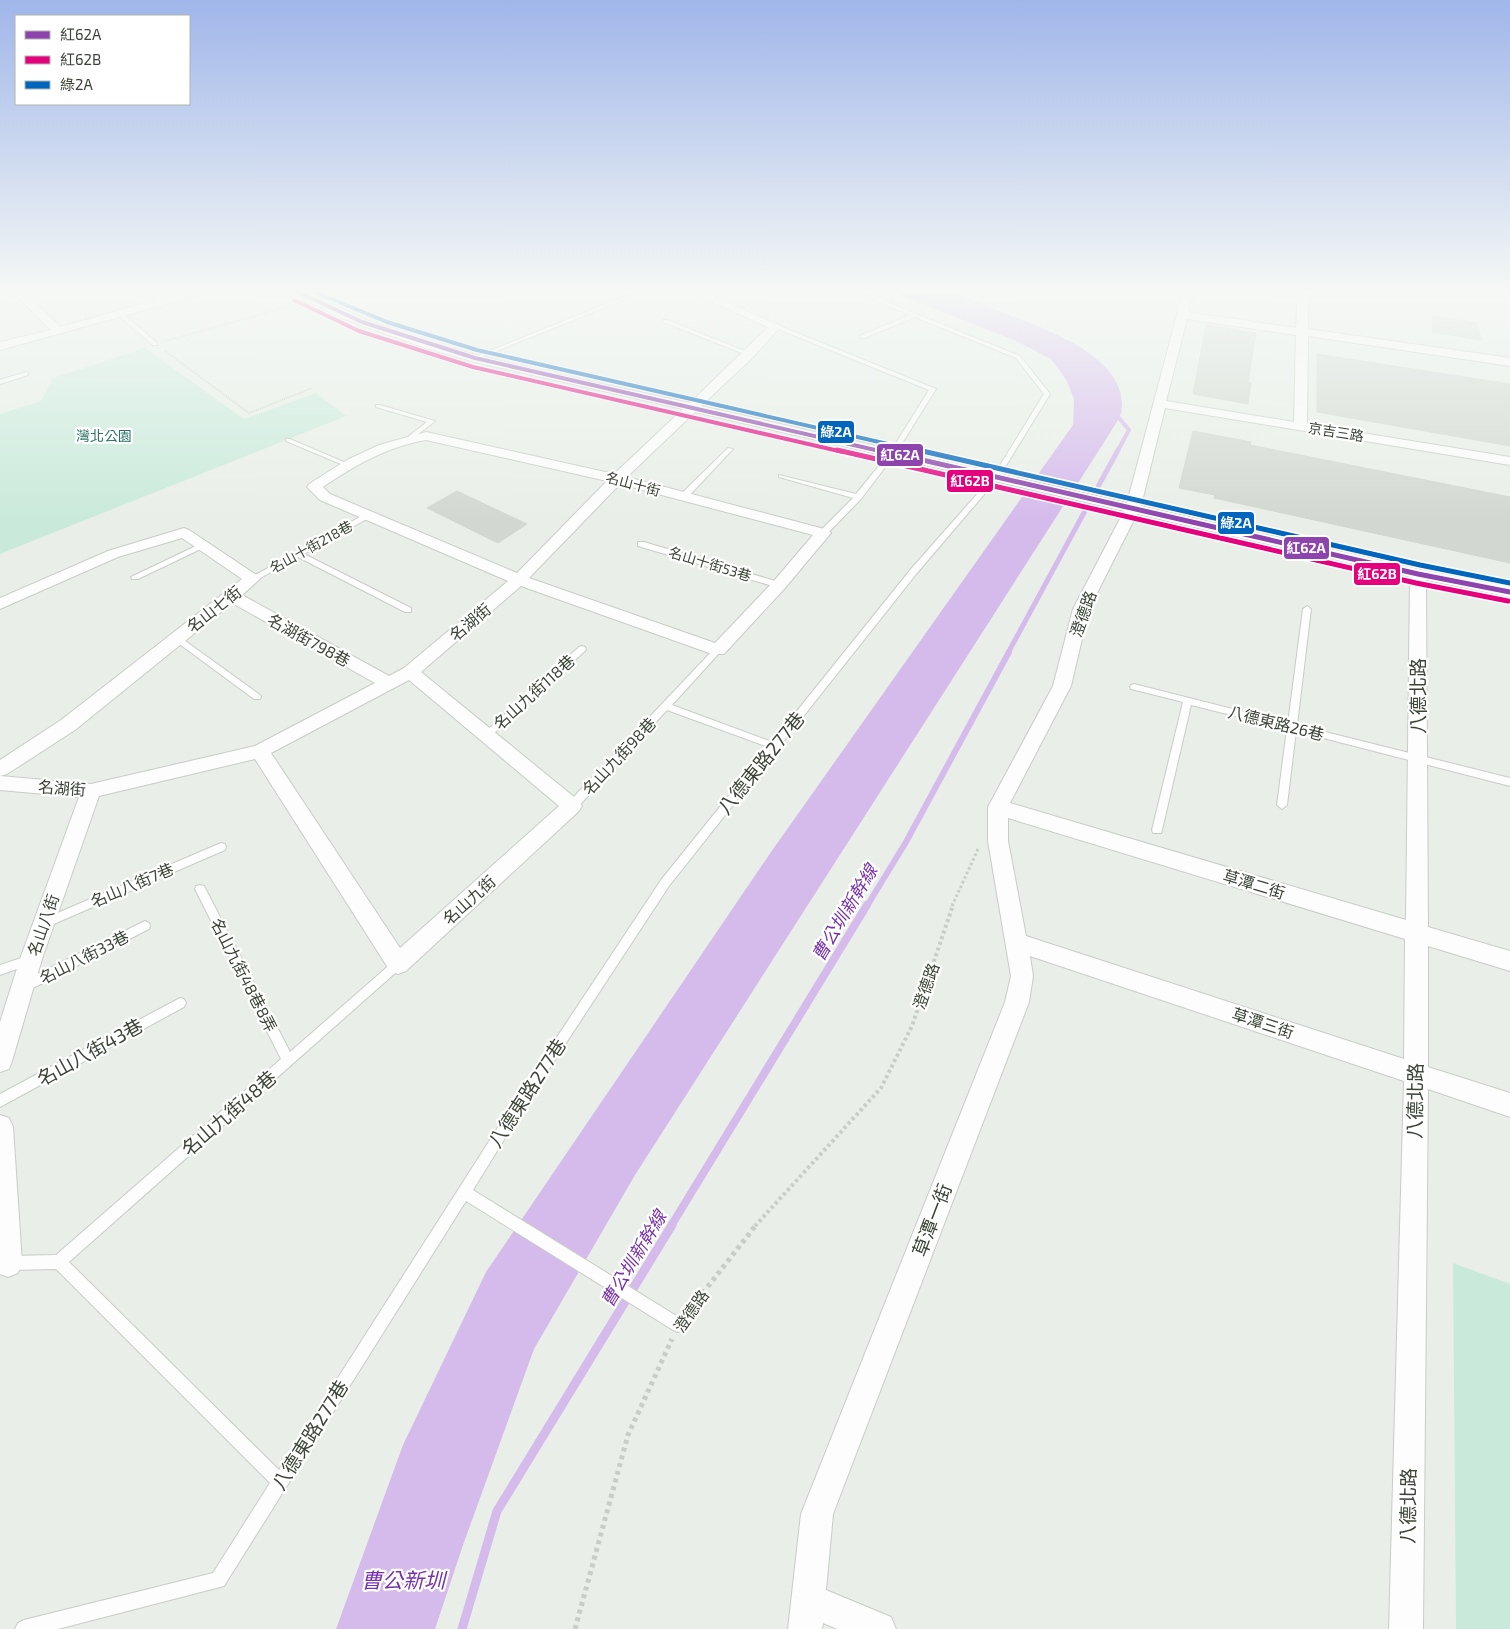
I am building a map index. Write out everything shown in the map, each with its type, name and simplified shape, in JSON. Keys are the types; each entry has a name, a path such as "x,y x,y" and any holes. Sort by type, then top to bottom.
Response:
{"street":[{"path":"518,368 1104,500 1418,574 1510,592"},
{"name":"名湖街","path":"0,783 91,791 260,751 410,672 519,580 617,479 734,368"},
{"name":"澄德路","path":"998,807 1062,686 1082,609 1133,507 1170,368"},
{"path":"1300,426 1301,368"},
{"name":"京吉三路","path":"1161,404 1510,461"},
{"name":"名山十街","path":"718,650 519,580 325,497 314,487 350,466 411,437 426,436 617,479 822,533"},
{"name":"名山七街","path":"0,604 113,554 184,533 252,579 68,724 0,770"},
{"path":"718,650 779,585 822,533"},
{"name":"八德北路","path":"1406,1629 1416,1074 1418,574"},
{"name":"名湖街798巷","path":"231,596 388,684"},
{"path":"410,672 572,806"},
{"path":"260,751 398,964"},
{"name":"名山八街","path":"0,1061 31,959 91,791"},
{"name":"名山九街","path":"398,964 572,806"},
{"name":"草潭二街","path":"998,807 1510,960"},
{"name":"草潭一街","path":"806,1614 817,1514 1017,1002 1022,976 998,842 998,807"},
{"name":"草潭三街","path":"1016,942 1510,1105"},
{"path":"0,1128 8,1263"},
{"path":"806,1614 879,1629"}],"lane":[{"path":"822,533 858,498 894,452 933,389 881,368"},
{"name":"八德東路277巷","path":"24,1629 218,1580 464,1192 665,883 914,571 997,476 1047,394 1027,368"},
{"path":"0,382 26,374"},
{"path":"378,406 432,421 411,437"},
{"path":"288,440 350,466"},
{"path":"683,497 730,450"},
{"path":"781,476 858,498"},
{"name":"名山十街218巷","path":"252,579 370,515"},
{"name":"名山十街53巷","path":"641,544 779,585"},
{"path":"135,577 203,546"},
{"path":"298,554 408,610"},
{"path":"1282,805 1307,609"},
{"path":"177,638 257,697"},
{"name":"名山九街118巷","path":"487,735 582,649"},
{"name":"名山九街98巷","path":"572,806 718,650"},
{"name":"八德東路26巷","path":"1134,687 1510,782"},
{"path":"1156,830 1188,700"},
{"path":"666,706 774,746"},
{"name":"名山八街7巷","path":"44,923 220,847"},
{"name":"名山九街48巷8弄","path":"200,889 288,1061"},
{"name":"名山八街33巷","path":"22,988 145,926"},
{"path":"0,970 31,959"},
{"name":"名山九街48巷","path":"59,1262 398,964"},
{"name":"名山八街43巷","path":"0,1101 180,1003"},
{"path":"464,1192 678,1325"},
{"path":"8,1263 59,1262 280,1482"}],"path":[{"path":"188,368 249,413 312,388"},
{"name":"澄德路","path":"575,1629 628,1435 678,1325 765,1213 881,1088 912,1026 958,890 998,807"}],"green space":[{"name":"灣北公園","path":"84,368 173,368 244,419 316,393 346,416 0,554 0,414 41,401 53,378"},
{"path":"1453,1263 1510,1284 1510,1629 1456,1629"}],"water":[{"name":"曹公新圳","path":"1058,368 1106,368 1113,376 1121,394 1120,416 635,1175 534,1349 463,1545 435,1629 336,1629 403,1445 486,1272 771,852 1073,425 1074,399 1066,379"}],"building":[{"path":"1198,368 1250,368 1248,382 1251,383 1248,404 1193,394"},
{"path":"1317,368 1407,368 1510,384 1510,446 1317,412"},
{"path":"1193,431 1251,442 1250,445 1510,497 1510,563 1214,498 1215,495 1179,488"},
{"path":"457,491 527,524 498,543 427,508"}],"waterway":[{"name":"曹公圳新幹線","path":"1114,412 1129,430 1117,452"},
{"name":"曹公圳新幹線","path":"1008,653 1118,450"},
{"name":"曹公圳新幹線","path":"867,906 906,842 1009,652"},
{"name":"曹公圳新幹線","path":"671,1226 867,905"},
{"name":"曹公圳新幹線","path":"462,1629 497,1511 672,1225"}],"transit line":[{"name":"紅62B","path":"477,368 1416,583 1508,601"},
{"name":"紅62A","path":"519,368 1418,574 1510,592"},
{"name":"綠2A","path":"556,368 1420,565 1510,583"}]}
